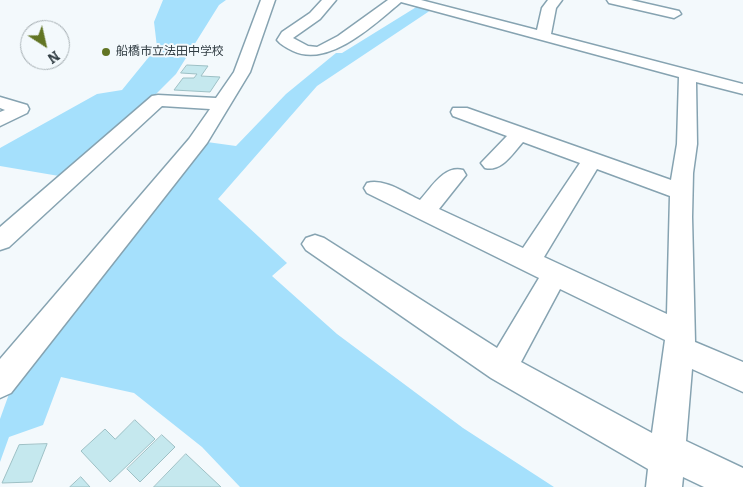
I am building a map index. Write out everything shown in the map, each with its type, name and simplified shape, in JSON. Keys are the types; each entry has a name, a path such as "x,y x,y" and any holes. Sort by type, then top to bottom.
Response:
{"street":[{"path":"0,383 197,143 242,72 268,0"},
{"path":"329,0 315,16 287,35 285,40 295,46 313,52 329,48 396,0"},
{"path":"544,35 550,8 555,0"},
{"path":"614,0 674,14"},
{"path":"413,1 476,11 544,35 743,89"},
{"path":"665,466 680,342 681,192 687,144 687,73"},
{"path":"0,241 158,100 223,104"},
{"path":"0,102 20,109 0,120"},
{"path":"460,112 681,192"},
{"path":"492,163 520,133"},
{"path":"528,261 593,160"},
{"path":"424,211 455,175"},
{"path":"375,188 555,274 743,377"},
{"path":"314,244 502,368 665,466 743,487"},
{"path":"502,368 555,274"}],"shaded area":[{"path":"163,0 226,0 219,5 176,74 152,98 59,176 0,166 0,148 97,94 122,90 157,47 154,22"},
{"path":"418,6 431,10 317,86 218,199 287,263 272,276 337,334 463,428 554,487 240,487 202,447 134,393 61,377 43,425 9,437 0,462 0,419 14,380 207,142 236,146 286,94 336,53 342,53"}],"building":[{"path":"187,65 208,66 201,76 220,77 210,92 174,90 183,78 194,78 197,74 181,73"},
{"path":"135,420 155,439 110,482 81,451 105,429 115,439"},
{"path":"162,435 175,447 140,482 127,469"},
{"path":"47,444 32,482 2,483 19,445"},
{"path":"186,454 221,487 154,487"},
{"path":"81,477 90,487 70,487"}],"place":[{"name":"船橋市立法田中学校","path":"106,52"}]}
